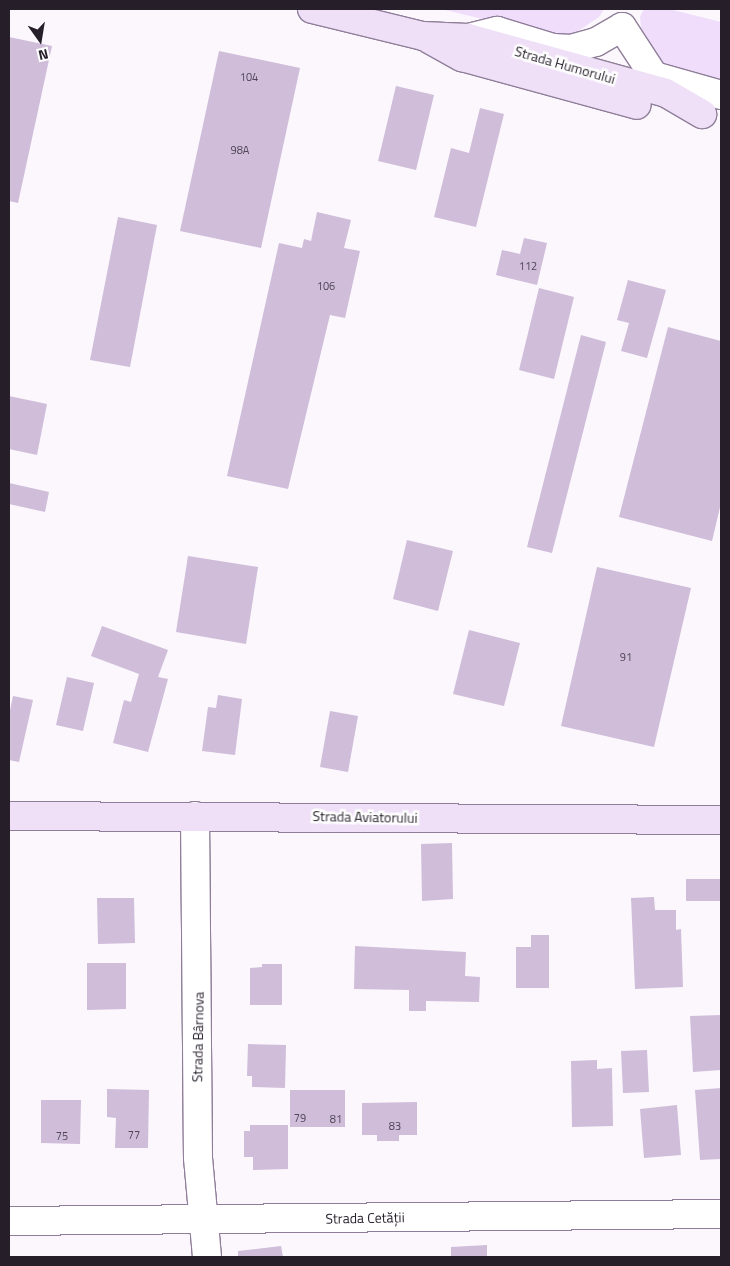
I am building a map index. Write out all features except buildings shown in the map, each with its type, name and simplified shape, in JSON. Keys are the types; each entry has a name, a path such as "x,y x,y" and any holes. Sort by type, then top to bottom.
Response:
{"main road":[{"name":"Strada Humorului","path":"312,9 423,36 468,38 666,93 711,117"},
{"name":"Strada Humorului","path":"423,36 462,57 668,113 711,117"},
{"name":"Strada Aviatorului","path":"9,816 721,820"}],"street":[{"path":"468,38 497,32 554,48 571,49 596,42 624,18 654,76 721,95"},
{"name":"Strada Bârnova","path":"195,816 202,1218 207,1257"},
{"name":"Strada Cetății","path":"9,1221 721,1214"}],"shaded area":[{"path":"441,9 604,9 599,17 566,39"},
{"path":"644,9 669,9 721,22 721,79 658,63 642,34 640,17"}]}
